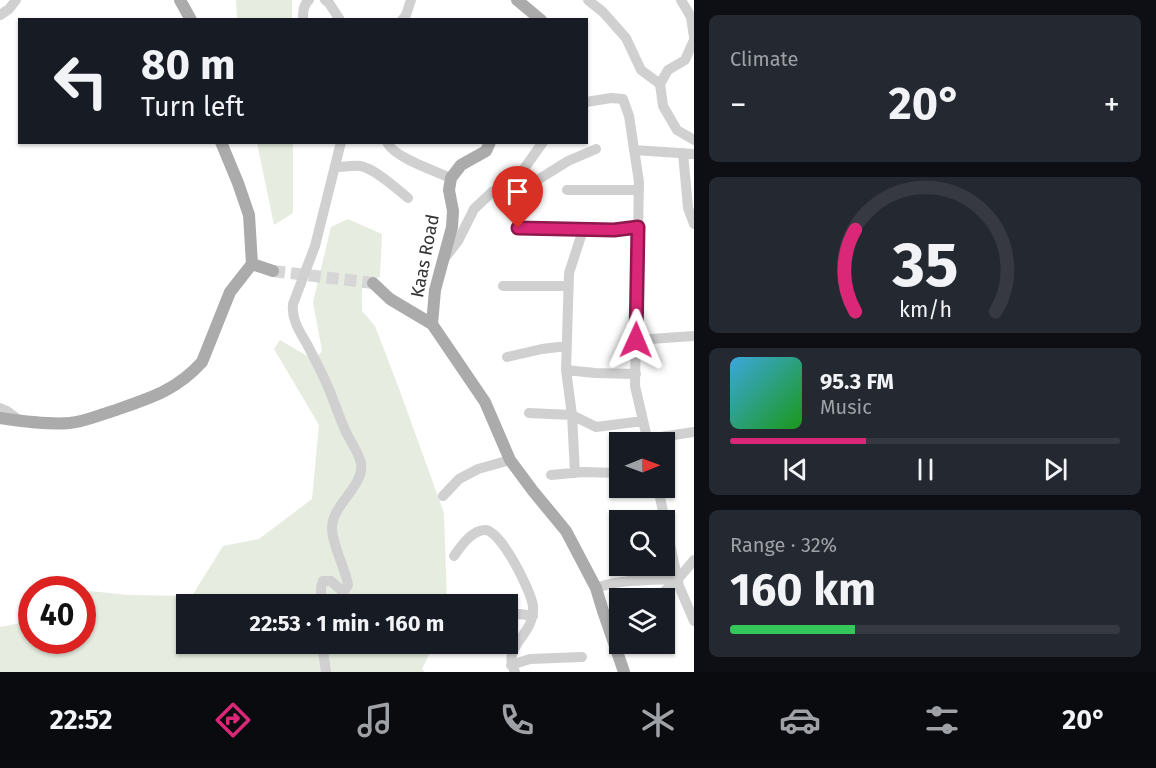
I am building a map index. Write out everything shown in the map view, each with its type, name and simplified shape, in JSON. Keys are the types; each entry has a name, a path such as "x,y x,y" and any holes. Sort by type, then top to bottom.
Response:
{"main road":[{"path":"180,0 190,18"},
{"path":"517,0 539,18"},
{"path":"0,418 71,423 157,396 173,387 202,362 230,292 252,264 249,215 222,144"},
{"path":"451,178 461,165 486,151 489,144"},
{"name":"Kaas Road","path":"432,324 435,290 452,227 453,211 449,190 451,178"},
{"path":"252,264 273,272"},
{"path":"372,283 390,299 432,324 485,402 510,460 566,531 596,588 624,672"}],"street":[{"path":"0,15 16,0"},
{"path":"303,18 303,10 309,0"},
{"path":"325,0 338,18"},
{"path":"404,18 411,0"},
{"path":"588,0 603,12 626,38 641,70 660,84"},
{"path":"681,0 691,17 694,39 685,60 668,70 660,84 663,106 677,130 694,140"},
{"path":"588,102 611,98 623,99 629,116 639,190 635,386 645,432"},
{"path":"320,594 325,580 331,581 341,590 345,590 348,585 332,527 336,513 361,474 361,464 328,386 292,314 293,304 315,246 341,144"},
{"path":"388,144 398,155 451,178"},
{"path":"444,259 459,241 474,209 492,192 516,180 542,144"},
{"path":"516,180 531,184 568,160 596,149"},
{"path":"634,150 688,154 694,224"},
{"path":"336,167 365,167 408,198"},
{"path":"567,190 639,190"},
{"path":"518,228 614,230 638,227"},
{"path":"575,473 572,415 566,370 568,286 569,273 583,230"},
{"path":"503,286 568,286"},
{"path":"636,340 694,336"},
{"path":"507,357 567,346"},
{"path":"566,370 636,374"},
{"path":"0,408 19,420"},
{"path":"529,413 572,415 596,427 643,421"},
{"path":"675,436 694,432"},
{"path":"442,496 459,479 468,474 510,460"},
{"path":"551,475 609,473"},
{"path":"660,498 679,586 694,621"},
{"path":"454,556 464,542 477,532 491,531 519,570 532,603 533,616 530,626 513,650 513,668 530,659 582,657"},
{"path":"668,588 694,560"},
{"path":"596,588 634,581 678,579"},
{"path":"518,614 533,616"},
{"path":"323,654 326,672"}],"shaded area":[{"path":"236,0 292,0 292,18 237,18"},
{"path":"257,144 293,144 293,213 274,225"},
{"path":"348,219 382,234 380,277 362,283 362,311 375,326 444,513 447,594 193,594 223,546 259,539 312,499 319,425 274,349 280,340 314,360 322,351 313,302 331,227"},
{"path":"96,592 176,596 176,654 429,654 422,669 425,672 0,672 0,627 18,624 18,654 96,654"}],"tunnel":[{"path":"273,271 373,283"}],"route":[{"path":"518,228 614,230 638,227 636,340"}]}
